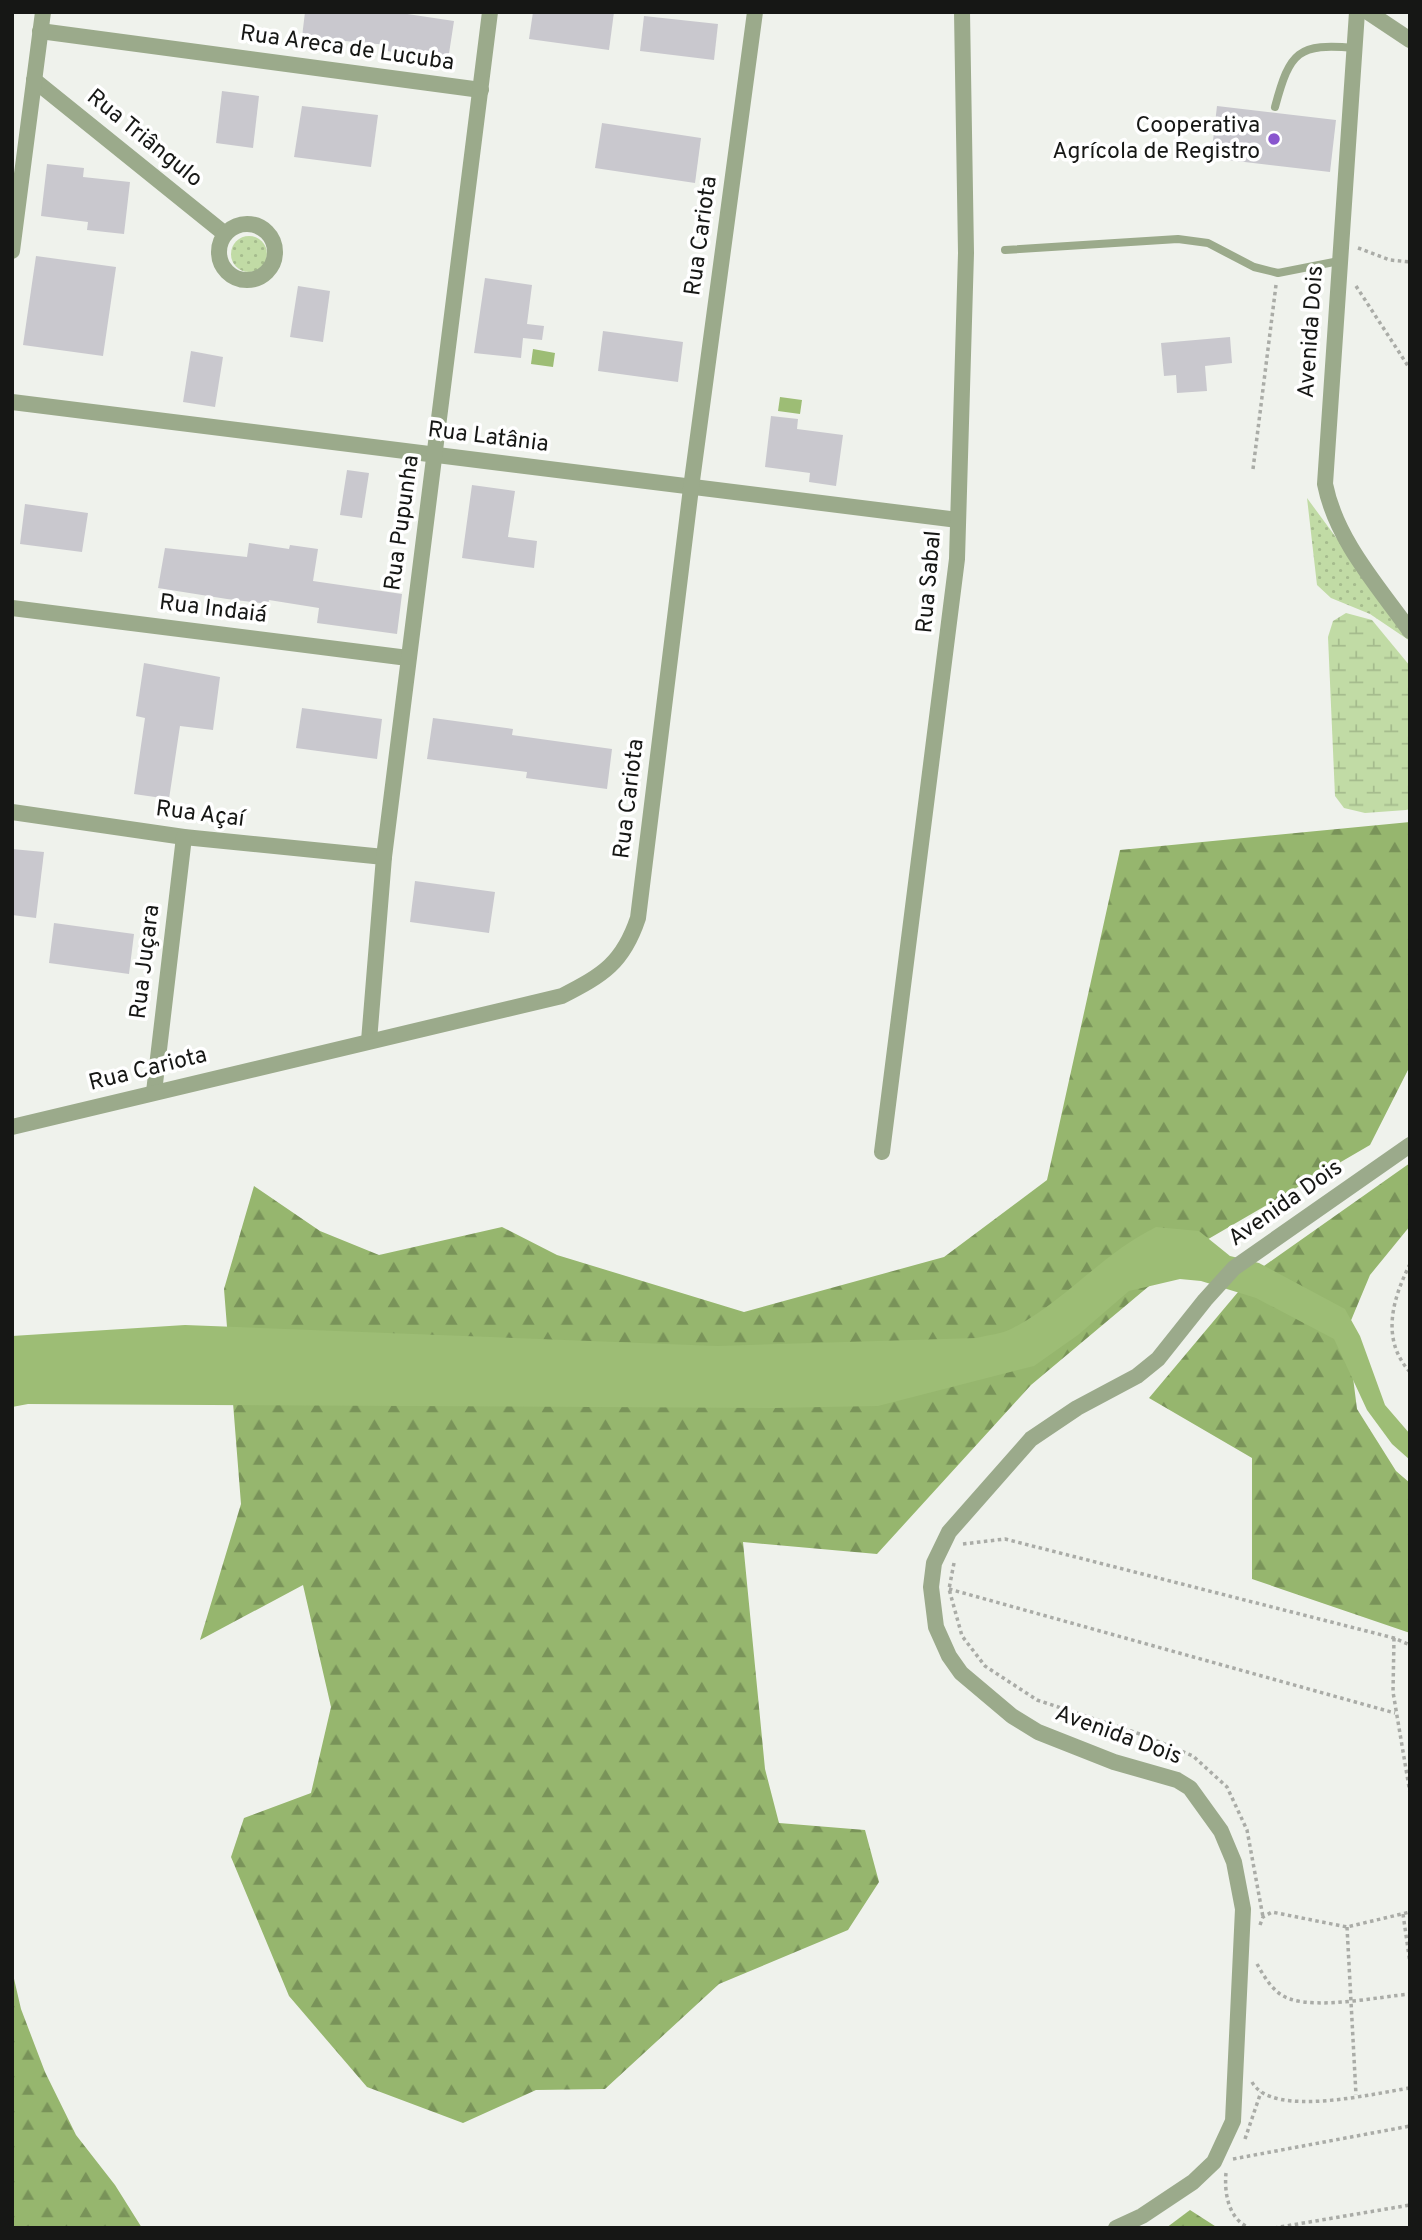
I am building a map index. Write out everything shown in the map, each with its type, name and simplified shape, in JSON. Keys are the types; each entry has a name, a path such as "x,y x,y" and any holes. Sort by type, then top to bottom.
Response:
{"street":[{"path":"13,244 43,12"},
{"name":"Rua Pupunha","path":"369,1041 384,857 490,12"},
{"name":"Rua Cariota","path":"12,1127 562,996 596,978 625,951 638,918 691,488 755,12"},
{"name":"Rua Sabal","path":"882,1152 953,599 966,253 962,12"},
{"name":"Avenida Dois","path":"1357,12 1325,484 1330,509 1342,535 1410,631"},
{"path":"1376,15 1410,40"},
{"name":"Rua Areca de Lucuba","path":"40,31 481,90"},
{"name":"Rua Triângulo","path":"34,80 225,234"},
{"name":"Rua Latânia","path":"12,402 958,520"},
{"name":"Rua Indaiá","path":"12,608 408,658"},
{"name":"Rua Açaí","path":"12,813 184,837 384,857"},
{"name":"Rua Juçara","path":"154,1092 184,837"},
{"name":"Avenida Dois","path":"1116,2228 1142,2216 1193,2182 1214,2162 1233,2121 1243,1909 1234,1862 1222,1831 1190,1788 1177,1780 1114,1762 1038,1731 1012,1716 961,1673 949,1656 936,1626 931,1587 934,1563 949,1532 1031,1439 1077,1408 1137,1377 1158,1359 1234,1268 1410,1145"}],"lane":[{"path":"1275,107 1290,65 1299,52 1320,45 1355,48"},
{"path":"1005,250 1178,239 1208,243 1254,268 1278,273 1339,261"}],"path":[{"path":"1340,241 1390,260 1410,262"},
{"path":"1339,261 1410,369"},
{"path":"1254,469 1278,273"},
{"path":"1410,1264 1394,1299 1392,1332 1402,1364 1410,1372"},
{"path":"1259,1929 1263,1917 1247,1830 1227,1787 1194,1756 1143,1735 1037,1700 985,1666 962,1636 950,1589 956,1552 962,1544 970,1541 1005,1539 1394,1638 1410,1645"},
{"path":"950,1589 1395,1713"},
{"path":"1394,1638 1395,1713 1410,1793"},
{"path":"1263,1917 1276,1912 1347,1927 1410,1912"},
{"path":"1403,1914 1410,1963"},
{"path":"1347,1927 1356,2095"},
{"path":"1255,1975 1256,1962 1265,1979 1290,1999 1313,2002 1410,1994"},
{"path":"1251,2077 1253,2085 1261,2092 1295,2103 1410,2088"},
{"path":"1250,2228 1234,2216 1227,2200 1225,2175 1247,2136 1261,2092"},
{"path":"1233,2159 1410,2126"},
{"path":"1274,2228 1410,2205"}],"green space":[{"path":"249,236 262,241 267,254 262,267 249,272 236,267 231,254 236,241"},
{"path":"1307,498 1410,641 1370,614 1331,598 1317,585"},
{"path":"1346,613 1372,620 1410,666 1410,809 1365,813 1344,808 1335,796 1328,637 1333,621"},
{"path":"1410,822 1410,1066 1370,1145 1198,1245 1031,1385 877,1554 743,1542 765,1769 779,1823 865,1830 879,1882 848,1930 719,1984 605,2089 536,2090 463,2123 367,2087 289,1996 231,1857 244,1818 311,1793 331,1707 303,1585 200,1640 241,1504 224,1289 254,1186 320,1231 379,1255 502,1227 557,1255 744,1312 944,1257 1047,1180 1120,850"},
{"path":"1410,1163 1410,1226 1370,1275 1347,1330 1357,1409 1396,1471 1410,1483 1410,1633 1252,1579 1252,1458 1149,1398 1254,1273"},
{"path":"12,1970 21,2009 45,2072 76,2135 115,2185 142,2228 12,2228"},
{"path":"1190,2210 1218,2228 1166,2228"}],"shaded area":[{"path":"533,349 555,353 553,367 531,364"},
{"path":"780,397 802,400 800,414 778,411"},
{"path":"1156,1227 1199,1231 1230,1256 1259,1263 1345,1309 1360,1336 1385,1405 1410,1434 1410,1460 1392,1444 1367,1410 1334,1339 1256,1298 1201,1281 1180,1279 1129,1291 1078,1335 1034,1366 878,1406 774,1408 28,1404 12,1407 12,1336 185,1325 717,1346 976,1338 1009,1330 1032,1317 1119,1250"}],"building":[{"path":"305,12 394,12 454,21 448,60 387,51 388,45 302,37"},
{"path":"533,12 614,12 609,50 529,39"},
{"path":"644,16 718,24 714,60 640,51"},
{"path":"222,91 259,96 253,148 216,143"},
{"path":"302,106 378,115 371,167 294,157"},
{"name":"Cooperativa Agrícola de Registro","path":"1217,106 1336,120 1330,172 1211,158"},
{"path":"602,123 701,138 695,183 595,168"},
{"path":"47,164 84,168 83,177 130,182 124,234 87,230 88,222 41,216"},
{"path":"36,256 116,267 103,356 23,345"},
{"path":"485,278 532,285 527,324 544,326 542,340 523,338 521,358 474,353"},
{"path":"298,286 330,291 323,342 290,337"},
{"path":"603,331 683,342 678,382 598,371"},
{"path":"1230,337 1232,363 1205,366 1207,391 1177,393 1176,375 1164,376 1161,343"},
{"path":"191,351 223,357 215,407 183,402"},
{"path":"771,416 798,419 797,429 843,435 836,486 809,482 810,473 765,467"},
{"path":"347,470 369,473 362,518 340,515"},
{"path":"472,485 515,491 508,537 537,541 534,568 462,558"},
{"path":"25,504 88,513 82,552 20,544"},
{"path":"249,543 289,549 290,545 318,549 313,581 402,594 397,634 317,623 319,608 269,600 268,604 227,599 158,588 165,548 247,557"},
{"path":"144,663 220,677 213,730 180,726 169,799 134,794 145,718 136,716"},
{"path":"302,708 382,719 377,759 296,748"},
{"path":"433,718 513,729 512,735 612,749 607,789 526,778 527,772 427,759"},
{"path":"12,849 44,852 36,918 12,915"},
{"path":"415,881 495,892 489,933 410,922"},
{"path":"54,923 134,934 129,974 49,963"}],"place":[{"name":"Cooperativa Agrícola de Registro","path":"1274,139"}]}
